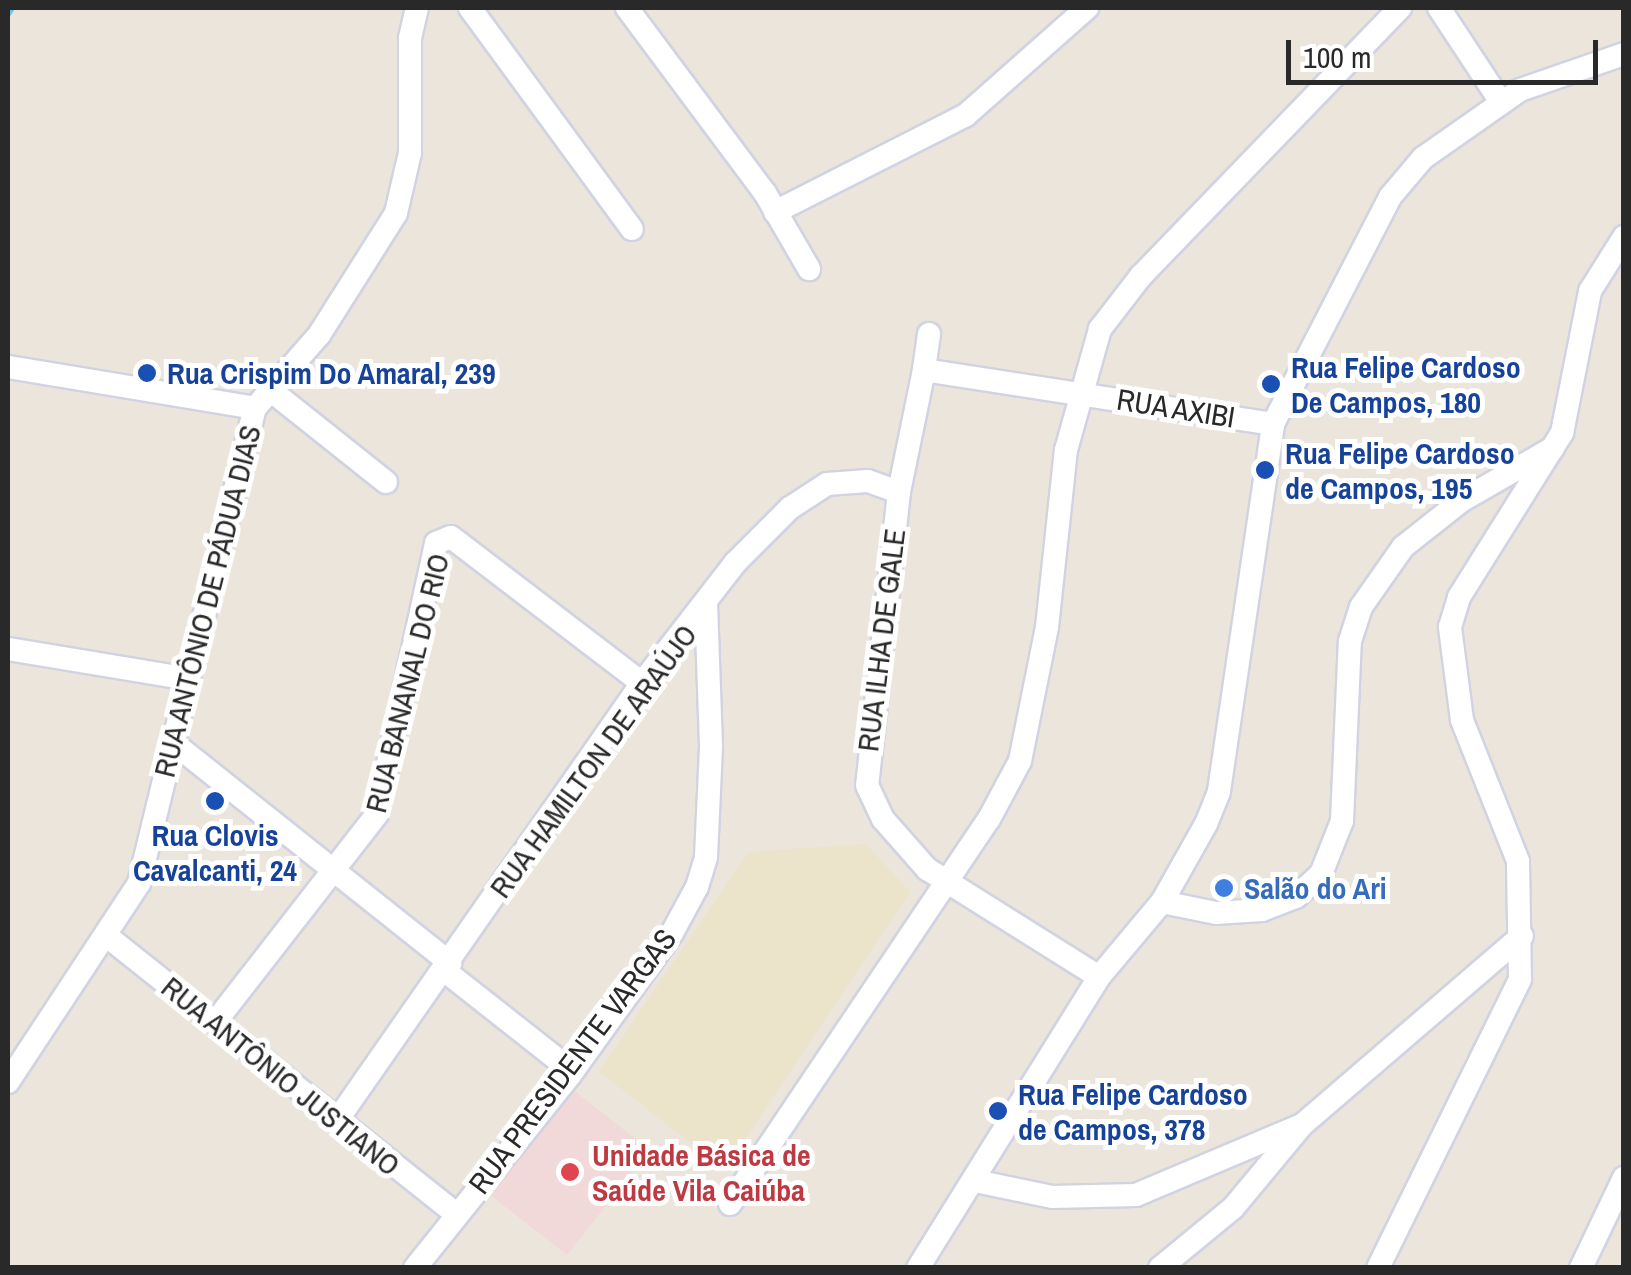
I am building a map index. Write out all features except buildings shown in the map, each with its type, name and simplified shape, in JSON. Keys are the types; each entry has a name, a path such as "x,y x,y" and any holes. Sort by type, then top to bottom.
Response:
{"street":[{"name":"RUA ANTÔNIO DE PÁDUA DIAS","path":"8,1082 108,937 144,867 184,678 255,408 274,392 365,268 396,213 410,153 410,38 417,8"},
{"path":"470,8 632,229"},
{"path":"627,8 775,212 809,269"},
{"path":"775,212 966,114 1088,8"},
{"path":"730,1204 946,884 1027,745 1078,391 1100,329 1140,276 1400,8"},
{"path":"1439,8 1500,102"},
{"path":"918,1268 976,1181 1099,977 1162,902 1218,791 1273,424 1398,186 1423,158 1500,102 1624,54"},
{"path":"1378,1268 1516,998 1522,936 1518,861 1462,720 1450,627 1466,584 1553,448 1570,414 1590,291 1624,236"},
{"name":"RUA ILHA DE GALE","path":"929,334 899,492 864,770 882,819 946,884 1099,977"},
{"path":"8,367 255,408"},
{"name":"RUA AXIBI","path":"924,370 1273,424"},
{"path":"274,392 386,482"},
{"path":"1162,902 1216,913 1262,910 1296,897 1321,874 1342,820 1350,641 1362,607 1403,547 1461,500 1553,448"},
{"name":"RUA HAMILTON DE ARAÚJO","path":"338,1119 448,967 642,683 735,564 790,508 828,484 868,481 899,492"},
{"name":"RUA BANANAL DO RIO","path":"216,1021 338,871 377,814 436,543 451,536 642,683"},
{"name":"RUA PRESIDENTE VARGAS","path":"415,1268 572,1071 672,933 702,872 710,746 706,604"},
{"path":"8,649 184,678"},
{"path":"171,741 338,871 572,1071"},
{"path":"1160,1268 1232,1208 1302,1125 1522,936"},
{"name":"RUA ANTÔNIO JUSTIANO","path":"108,937 455,1213"},
{"path":"976,1181 1052,1197 1136,1195 1302,1125"},
{"path":"1581,1268 1624,1178"}],"shaded area":[{"path":"866,844 910,892 725,1169 599,1072 748,852"},
{"name":"Unidade Básica de Saúde Vila Caiúba","path":"573,1090 650,1150 567,1255 490,1195"}],"waterway":[{"path":"8,14 12,8"}],"place":[{"name":"Rua Crispim Do Amaral, 239","path":"147,373"},
{"name":"Rua Felipe Cardoso De Campos, 180","path":"1271,384"},
{"name":"Rua Felipe Cardoso de Campos, 195","path":"1265,470"},
{"name":"Rua Clovis Cavalcanti, 24","path":"215,801"},
{"name":"Salão do Ari","path":"1224,888"},
{"name":"Rua Felipe Cardoso de Campos, 378","path":"998,1111"},
{"name":"Unidade Básica de Saúde Vila Caiúba","path":"570,1172"}]}
